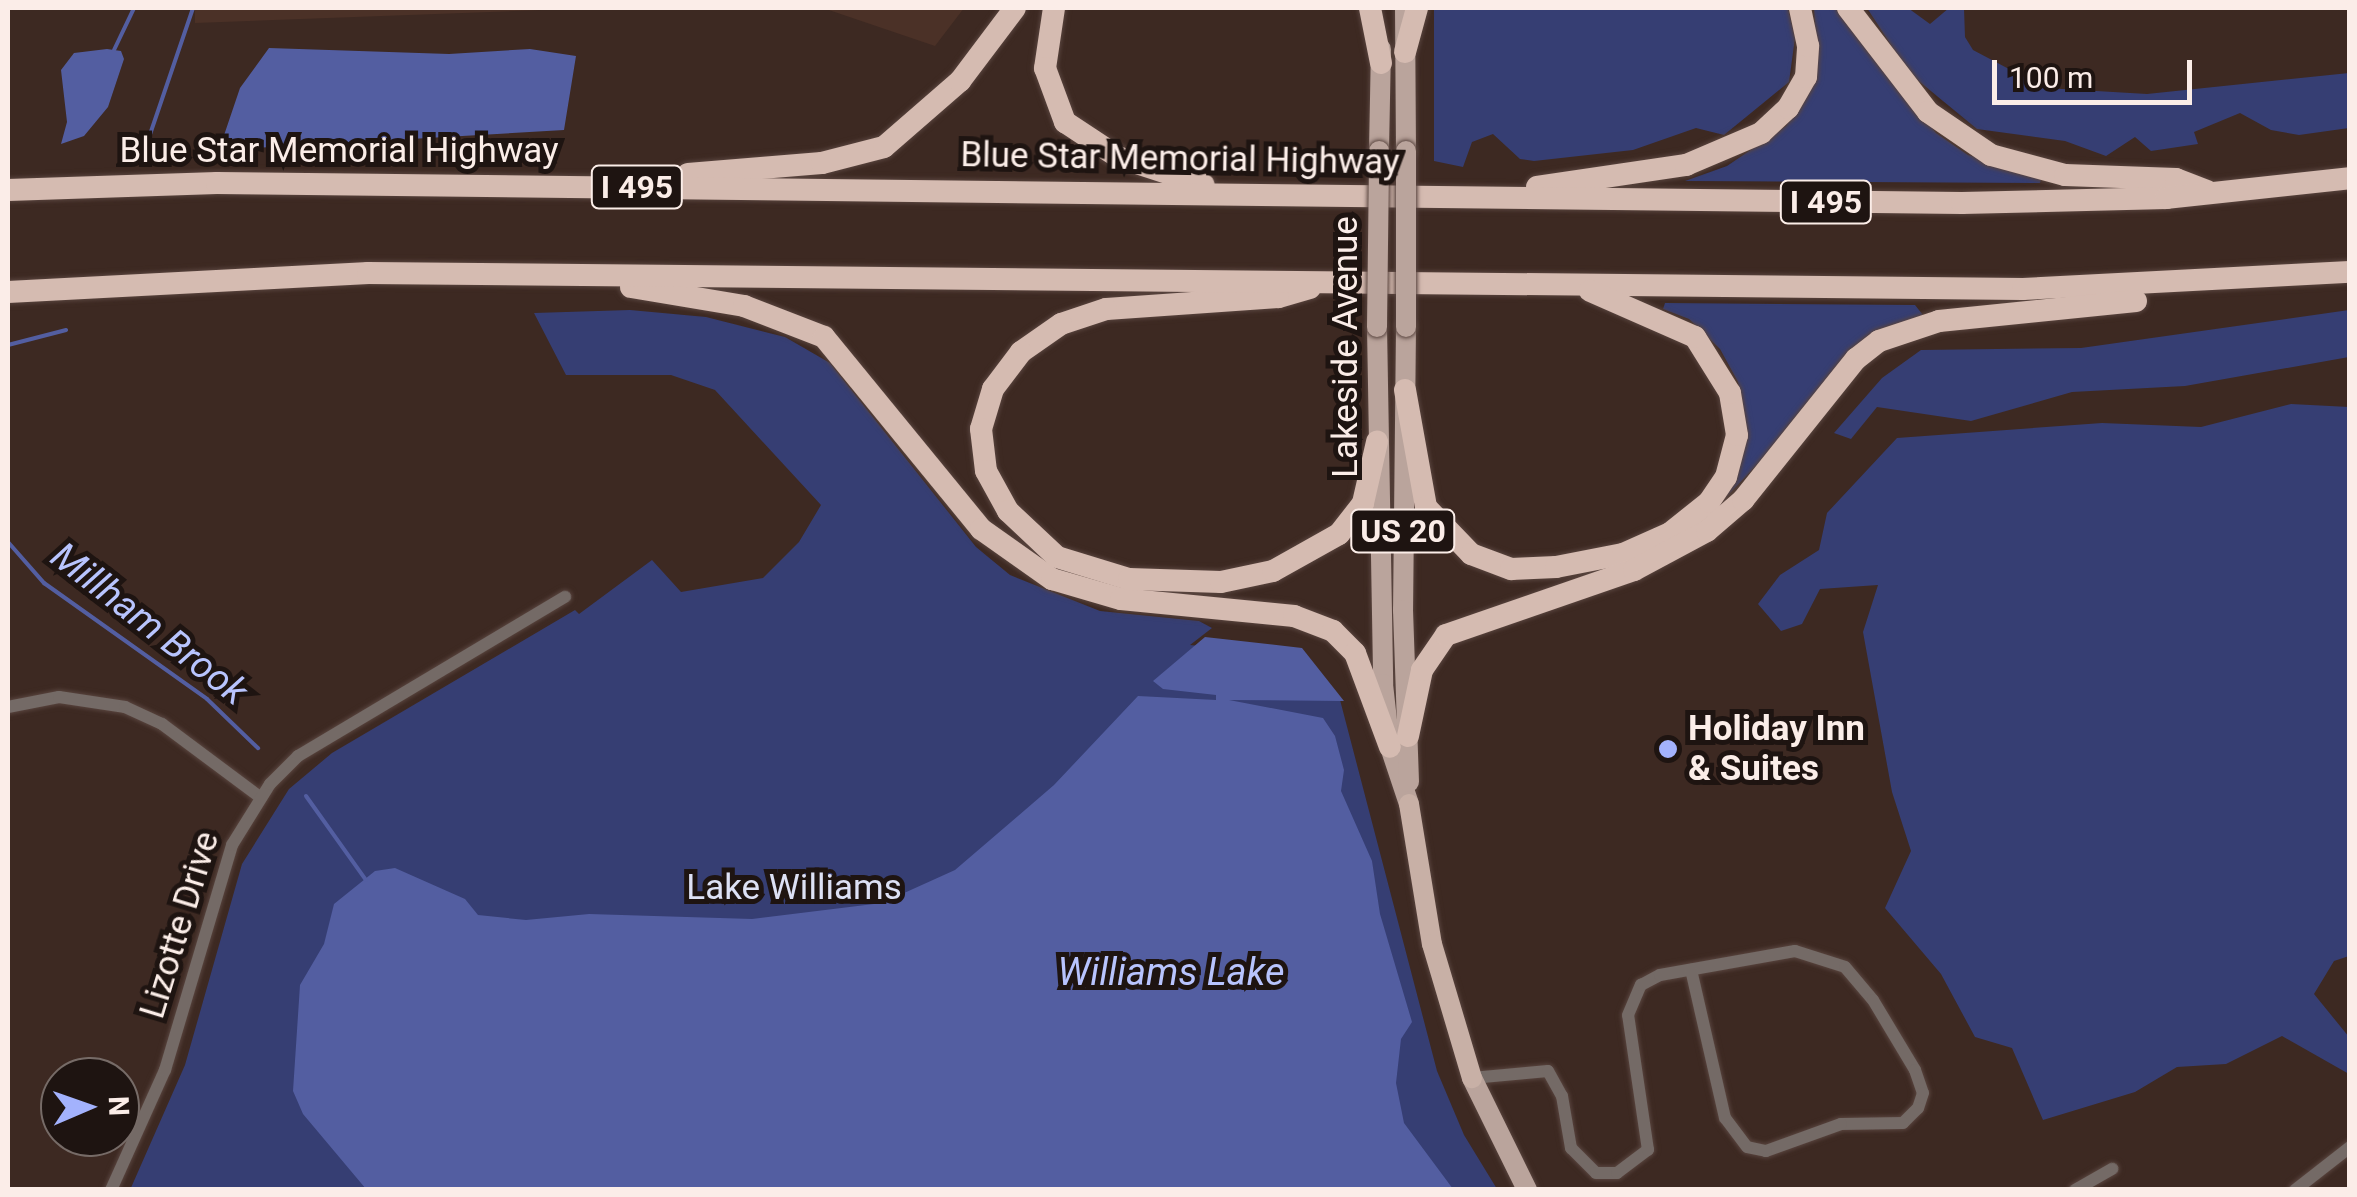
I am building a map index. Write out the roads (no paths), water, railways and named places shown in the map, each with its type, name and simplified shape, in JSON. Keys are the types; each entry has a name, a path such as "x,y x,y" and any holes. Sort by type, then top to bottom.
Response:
{"highway":[{"path":"456,185 737,171 864,155 893,142 939,103 1015,8"},
{"path":"1054,8 1046,77 1054,105 1073,130 1168,176 1267,195"},
{"path":"1370,8 1380,63"},
{"path":"1406,52 1417,8"},
{"path":"1436,197 1666,169 1744,144 1776,121 1806,77 1808,46 1800,8"},
{"path":"1848,8 1928,112 1991,155 2065,176 2176,179 2216,194"},
{"name":"Blue Star Memorial Highway","path":"8,190 167,183 1981,203 2216,194 2350,178"},
{"path":"8,292 289,274 2041,289 2350,274"},
{"path":"1399,741 1422,670 1446,634 1634,570 1706,531 1743,500 1856,359 1879,341 1939,321 2350,274"},
{"path":"539,275 726,302 810,329 850,364 1002,549 1052,579 1100,595 1314,621 1356,653 1399,741"},
{"path":"1336,281 1278,297 1106,308 1061,324 1021,352 993,390 981,429 986,470 1015,520 1057,557 1130,579 1221,582 1273,572 1339,534 1368,491 1377,442"},
{"path":"1405,390 1426,507 1471,554 1511,568 1556,568 1606,558 1670,533 1709,502 1732,463 1736,421 1726,380 1685,330 1577,286"},
{"name":"Lakeside Avenue","path":"1409,804 1432,944 1472,1078"}],"main road":[{"name":"Lakeside Avenue","path":"1380,8 1377,442 1399,741 1409,804"},
{"name":"Lakeside Avenue","path":"1399,741 1406,327 1405,8"},
{"name":"Lakeside Avenue","path":"1472,1078 1527,1190"}],"street":[{"name":"Lizotte Drive","path":"111,1190 144,1127 209,936 232,845 260,797 298,756 565,597"},
{"path":"8,706 59,697 124,707 162,724 260,797"},
{"path":"1472,1078 1548,1071 1582,1163 1596,1173 1635,1166 1648,1150 1649,1131 1628,1015 1632,999 1650,980 1691,970 1795,952 1845,967 1915,1070 1922,1093 1918,1108 1903,1124 1841,1124 1766,1151 1746,1147 1725,1118 1691,970"},
{"path":"2295,1190 2350,1147"},
{"path":"2075,1190 2112,1169"}],"water":[{"path":"269,48 449,54 530,49 576,56 564,130 219,150 240,88"},
{"path":"121,51 124,59 108,107 84,136 61,144 67,122 61,70 74,53"},
{"name":"Williams Lake","path":"1205,637 1302,648 1344,701 1229,700 1323,718 1335,736 1344,770 1341,791 1372,861 1380,914 1412,1022 1401,1039 1396,1083 1404,1123 1453,1189 366,1189 303,1114 293,1091 300,985 324,944 334,904 375,871 395,868 465,899 478,915 526,920 589,914 752,919 882,903 955,870 1054,785 1138,696 1216,700 1216,695 1163,689 1153,681"}],"waterway":[{"path":"114,50 134,8"},
{"name":"Millham Brook","path":"144,152 193,8"},
{"name":"Millham Brook","path":"8,345 66,330"},
{"name":"Millham Brook","path":"8,542 44,583 207,699 258,748"},
{"name":"Millham Brook","path":"306,796 366,880"}],"place":[{"name":"Holiday Inn & Suites","path":"1668,749"}],"park label":[{"name":"Lake Williams","path":"794,888"}]}
